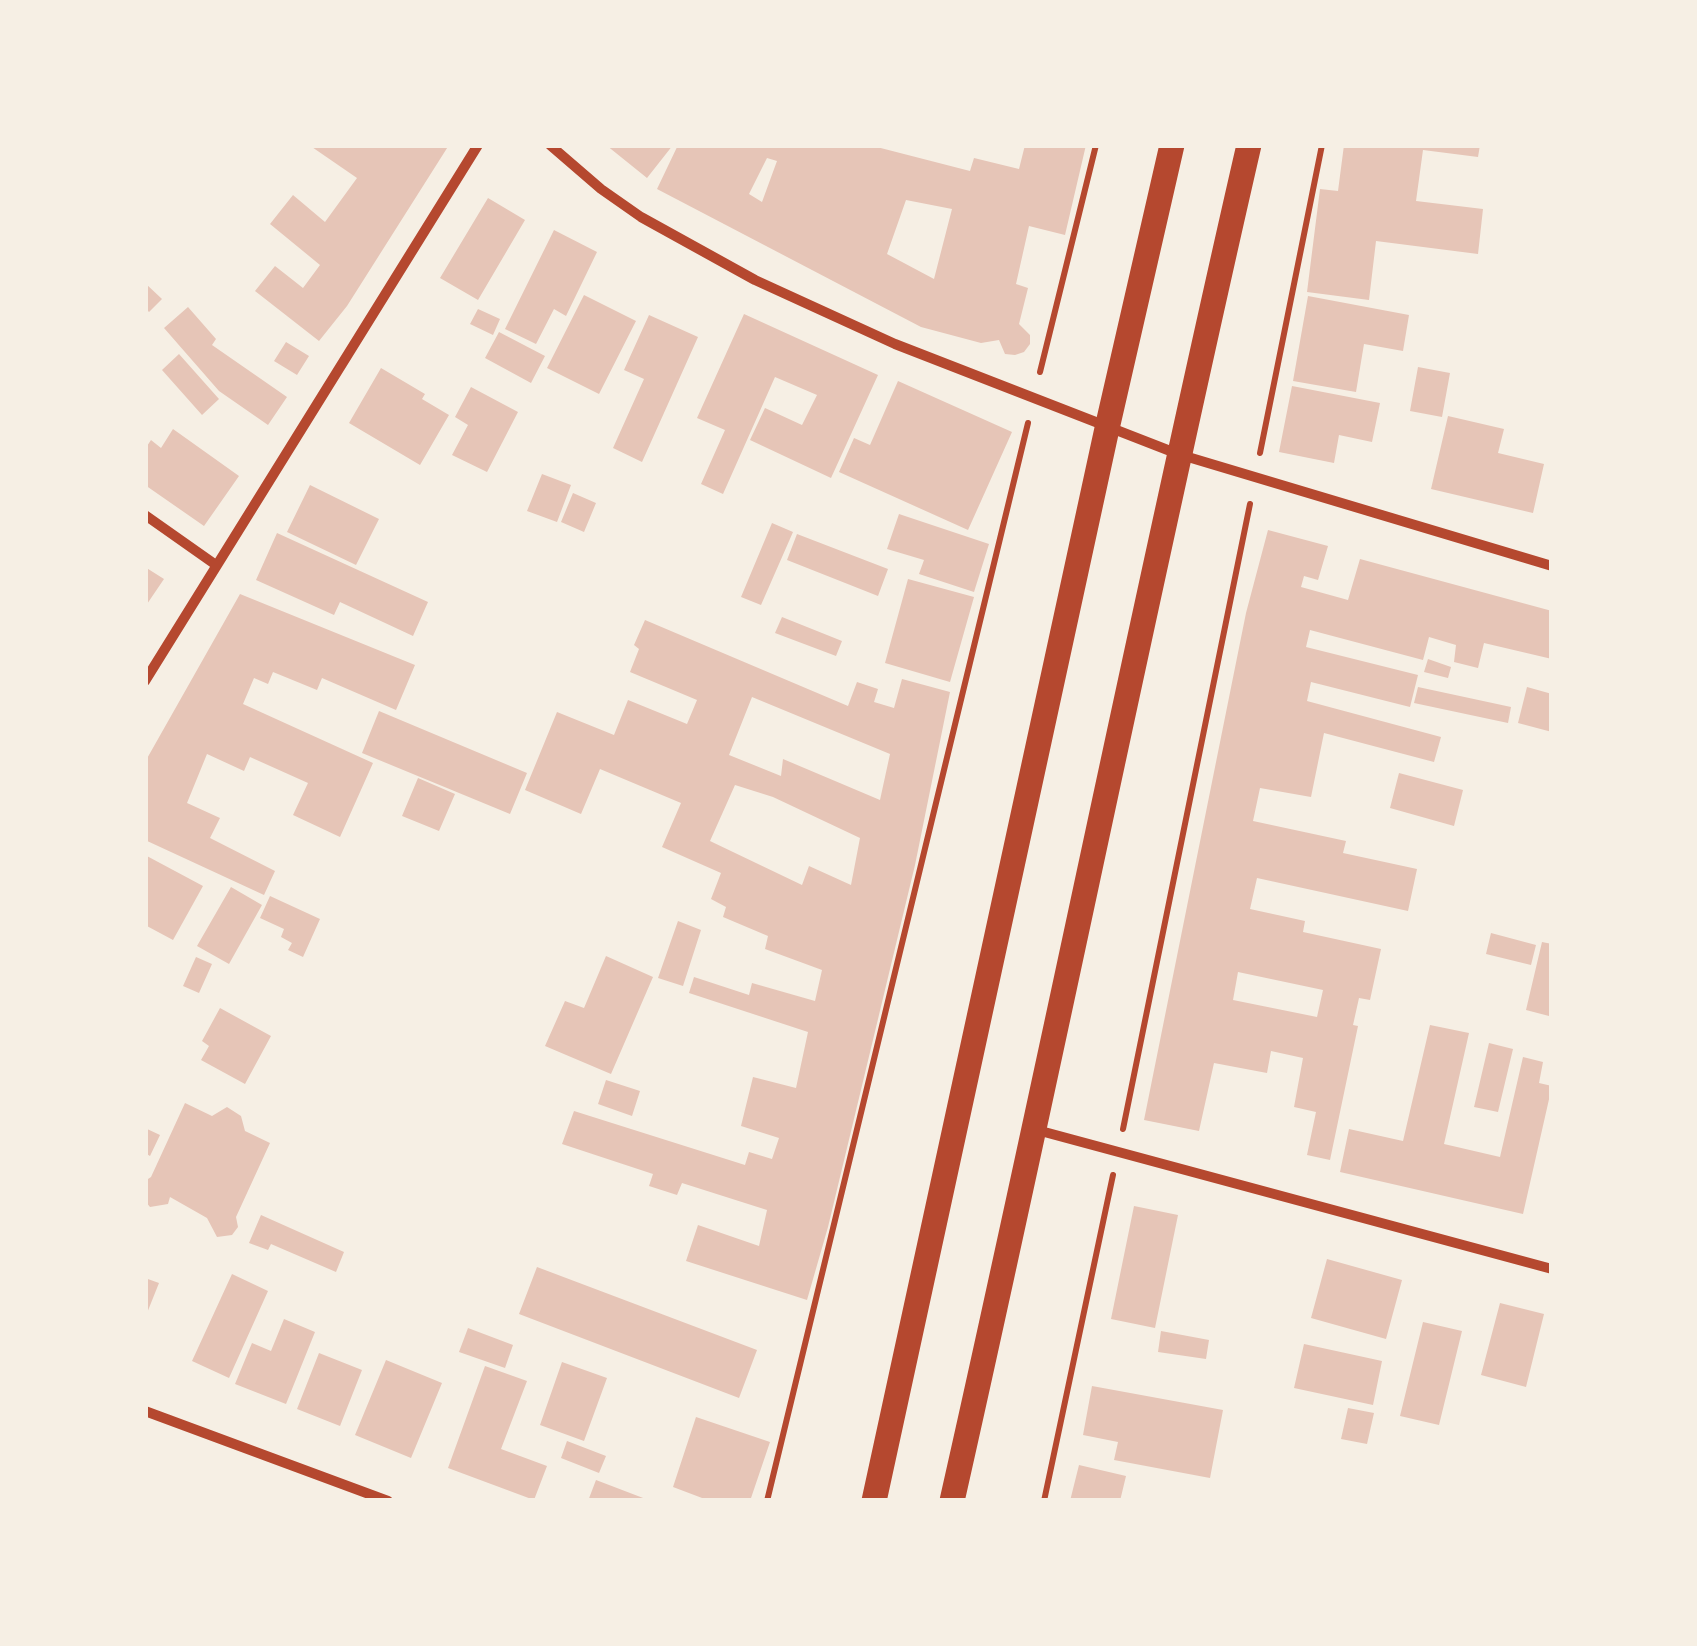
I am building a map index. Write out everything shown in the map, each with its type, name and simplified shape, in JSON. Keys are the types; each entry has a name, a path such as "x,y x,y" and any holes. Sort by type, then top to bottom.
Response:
{"main road":[{"path":"874,1501 1172,145"},
{"path":"952,1501 1036,1130 1178,454 1249,145"}],"street":[{"path":"145,682 478,145"},
{"path":"550,145 641,217 754,280 896,344 1178,454 1552,566"},
{"path":"145,515 216,565"},
{"path":"1036,1130 1552,1269"},
{"path":"145,1411 388,1501"}],"path":[{"path":"767,1501 1096,145"},
{"path":"1044,1501 1322,145"}],"building":[{"path":"309,145 449,145 347,306 319,341 255,291 275,266 303,288 320,265 270,224 293,195 325,222 357,178"},
{"path":"606,145 673,145 647,178"},
{"path":"678,145 869,145 970,171 974,158 1019,169 1025,145 1086,145 1065,235 1029,226 1016,284 1028,288 1019,324 1030,335 1030,344 1015,355 1005,354 999,340 981,343 921,327 657,189","holes":["767,158 777,161 762,202 749,194","906,200 952,209 934,279 887,254"]},
{"path":"1344,145 1480,145 1478,157 1423,150 1416,201 1483,209 1478,254 1376,241 1369,300 1307,292 1320,189 1338,191"},
{"path":"488,198 525,220 478,300 440,278"},
{"path":"554,230 597,252 566,316 554,309 536,344 505,329"},
{"path":"145,283 162,299 149,312 145,308"},
{"path":"584,295 636,321 599,394 547,368"},
{"path":"1308,296 1409,315 1403,351 1364,344 1356,392 1293,381"},
{"path":"188,307 216,339 212,345 287,397 268,425 219,391 164,328"},
{"path":"478,309 500,319 493,335 470,324"},
{"path":"744,314 878,375 831,478 750,440 765,408 802,425 817,395 775,377 723,494 701,484 725,430 697,418"},
{"path":"649,315 698,337 642,462 613,448 644,379 624,370"},
{"path":"499,332 545,356 531,383 485,358"},
{"path":"286,342 309,356 297,375 274,361"},
{"path":"179,354 219,399 202,415 162,370"},
{"path":"1418,367 1450,373 1442,417 1410,411"},
{"path":"381,368 425,394 422,399 449,415 420,465 349,423"},
{"path":"898,381 1012,432 968,530 839,472 854,438 870,445"},
{"path":"1292,386 1380,403 1372,442 1339,435 1334,463 1279,452"},
{"path":"471,387 518,412 487,472 452,455 468,425 455,417"},
{"path":"1448,416 1504,429 1498,453 1544,464 1533,513 1431,489"},
{"path":"173,429 239,476 204,526 145,485 145,449 151,440 161,448"},
{"path":"542,474 571,485 557,522 527,511"},
{"path":"310,485 379,519 356,565 287,532"},
{"path":"573,493 596,503 584,532 561,522"},
{"path":"899,514 989,544 974,592 919,574 924,560 887,549"},
{"path":"772,523 793,532 761,605 741,597"},
{"path":"1268,530 1328,546 1318,580 1304,576 1301,587 1348,600 1360,559 1552,611 1552,659 1484,643 1478,668 1454,662 1456,645 1429,637 1423,660 1310,630 1306,647 1418,675 1410,707 1311,682 1307,701 1441,737 1434,762 1324,733 1311,797 1260,788 1253,821 1346,841 1343,853 1417,869 1408,911 1257,878 1250,909 1305,921 1303,932 1381,949 1370,1000 1359,998 1353,1025 1358,1026 1330,1160 1307,1155 1316,1112 1294,1107 1303,1058 1271,1051 1267,1073 1214,1063 1199,1131 1144,1120 1246,613","holes":["1238,972 1323,990 1317,1017 1233,1000"]},
{"path":"277,533 428,602 413,636 340,602 334,615 256,580"},
{"path":"797,534 888,569 878,596 787,560"},
{"path":"145,567 164,579 145,607"},
{"path":"908,579 974,597 950,682 885,663"},
{"path":"240,594 415,665 396,710 322,678 317,690 273,672 268,684 254,678 243,704 373,763 340,837 293,815 308,783 250,757 244,771 207,754 187,803 220,818 210,838 275,871 264,895 145,840 145,762"},
{"path":"782,617 842,641 836,656 775,633"},
{"path":"645,620 848,706 857,682 878,689 874,702 894,708 902,679 950,692 915,865 807,1300 686,1261 698,1225 759,1246 767,1210 682,1183 677,1195 649,1186 653,1174 562,1144 574,1111 745,1165 749,1152 772,1159 779,1138 741,1126 753,1077 796,1088 808,1032 689,993 694,977 749,995 752,983 815,1001 822,970 765,949 768,936 723,917 726,907 711,899 721,873 662,847 681,803 600,769 581,814 525,790 557,712 614,735 628,700 687,724 697,700 630,672 639,649 634,645","holes":["752,697 890,754 880,800 783,759 781,776 729,755","735,785 773,797 860,838 851,885 809,866 802,885 710,841"]},
{"path":"1428,659 1451,667 1448,678 1424,672"},
{"path":"1418,687 1511,707 1508,723 1414,703"},
{"path":"1527,687 1552,694 1552,732 1518,723"},
{"path":"379,711 527,773 510,814 362,753"},
{"path":"1399,773 1463,790 1454,826 1390,808"},
{"path":"418,778 455,794 439,831 402,816"},
{"path":"145,855 203,886 173,940 145,925"},
{"path":"231,887 262,905 229,964 197,946"},
{"path":"270,896 320,919 303,957 288,950 292,943 281,937 284,929 260,918"},
{"path":"678,921 701,930 683,986 658,978"},
{"path":"1491,933 1536,945 1531,965 1486,954"},
{"path":"1542,942 1552,944 1549,1016 1526,1010"},
{"path":"606,956 653,977 611,1074 545,1046 565,1001 584,1008"},
{"path":"196,957 212,964 199,993 183,986"},
{"path":"220,1008 271,1036 245,1084 201,1060 209,1046 202,1041"},
{"path":"1430,1025 1469,1033 1444,1144 1500,1157 1523,1057 1543,1062 1539,1083 1552,1086 1523,1214 1340,1172 1349,1129 1403,1141"},
{"path":"1489,1043 1513,1049 1498,1112 1474,1107"},
{"path":"606,1080 640,1091 632,1116 598,1104"},
{"path":"185,1103 212,1116 227,1107 241,1116 245,1131 270,1143 236,1217 238,1227 232,1235 217,1237 207,1218 170,1197 168,1204 150,1207 145,1201 145,1181 151,1177"},
{"path":"145,1128 160,1135 150,1156 145,1153"},
{"path":"1134,1206 1178,1215 1155,1328 1111,1319"},
{"path":"261,1215 344,1252 336,1272 271,1244 268,1250 249,1243"},
{"path":"1327,1259 1402,1280 1386,1339 1311,1318"},
{"path":"537,1267 757,1350 739,1398 519,1314"},
{"path":"232,1274 268,1291 229,1378 192,1361"},
{"path":"145,1278 159,1283 145,1318"},
{"path":"1500,1303 1544,1314 1526,1387 1481,1375"},
{"path":"284,1319 315,1332 286,1404 235,1384 252,1343 271,1351"},
{"path":"1423,1322 1462,1331 1439,1425 1400,1416"},
{"path":"468,1328 513,1345 505,1368 459,1352"},
{"path":"1161,1331 1209,1340 1206,1359 1158,1352"},
{"path":"1304,1344 1382,1361 1373,1405 1294,1388"},
{"path":"319,1353 362,1370 340,1426 297,1409"},
{"path":"386,1360 442,1383 411,1458 355,1435"},
{"path":"562,1362 607,1378 584,1441 540,1425"},
{"path":"485,1366 527,1381 501,1449 547,1466 534,1500 448,1468"},
{"path":"1092,1386 1223,1410 1210,1478 1114,1460 1118,1442 1083,1435"},
{"path":"1348,1408 1374,1413 1367,1444 1341,1439"},
{"path":"696,1417 770,1442 750,1501 710,1501 673,1487"},
{"path":"567,1441 606,1456 599,1473 561,1458"},
{"path":"1079,1465 1126,1476 1120,1501 1070,1501"},
{"path":"596,1480 651,1501 588,1501"}]}
